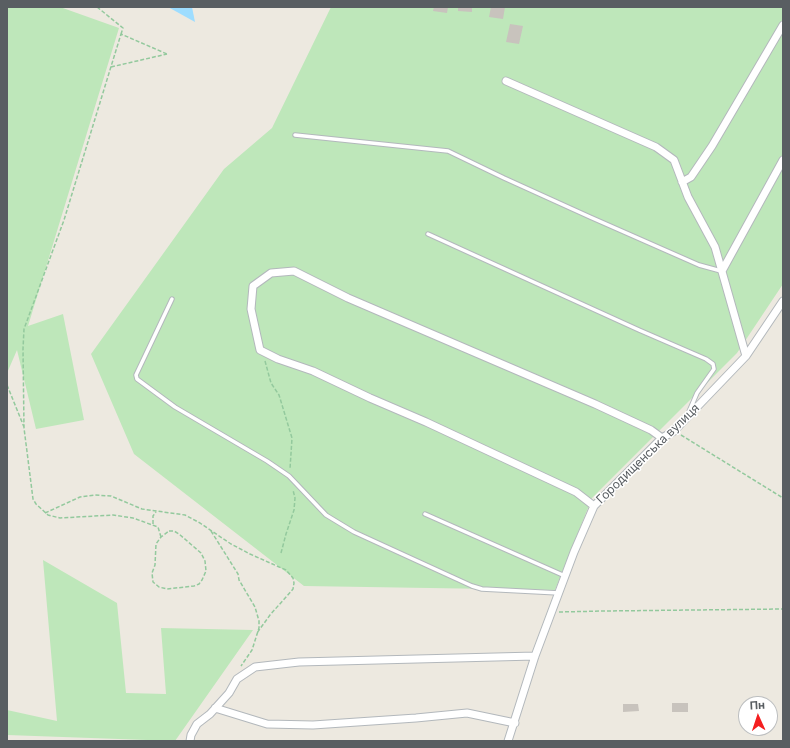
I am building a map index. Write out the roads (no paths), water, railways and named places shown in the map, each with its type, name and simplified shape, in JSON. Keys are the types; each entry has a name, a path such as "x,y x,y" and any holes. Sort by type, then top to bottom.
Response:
{"street":[{"path":"682,182 691,177 712,146 783,25"},
{"path":"506,81 656,147 674,160 688,197 715,247 746,356"},
{"path":"722,271 783,160"},
{"path":"594,506 576,492 313,371 278,359 260,350 251,309 253,286 271,274 294,271 348,298 602,407 651,430 662,438"},
{"name":"Городищенська вулиця","path":"508,741 515,723 535,656 565,576 594,506 662,438 674,431 746,356 783,301"},
{"path":"190,741 196,724 210,714 229,693 237,679 256,667 299,662 535,656"},
{"path":"215,708 267,724 313,725 467,713 515,723"}],"lane":[{"path":"295,135 448,151 590,218 699,265 722,271"},
{"path":"428,234 706,359 713,364 714,369 697,393 686,418"},
{"path":"172,299 136,375 136,379 175,408 267,461 289,476 326,515 354,532 482,590 559,593"},
{"path":"425,514 565,576"}],"water":[{"path":"168,7 192,7 195,22"}]}
